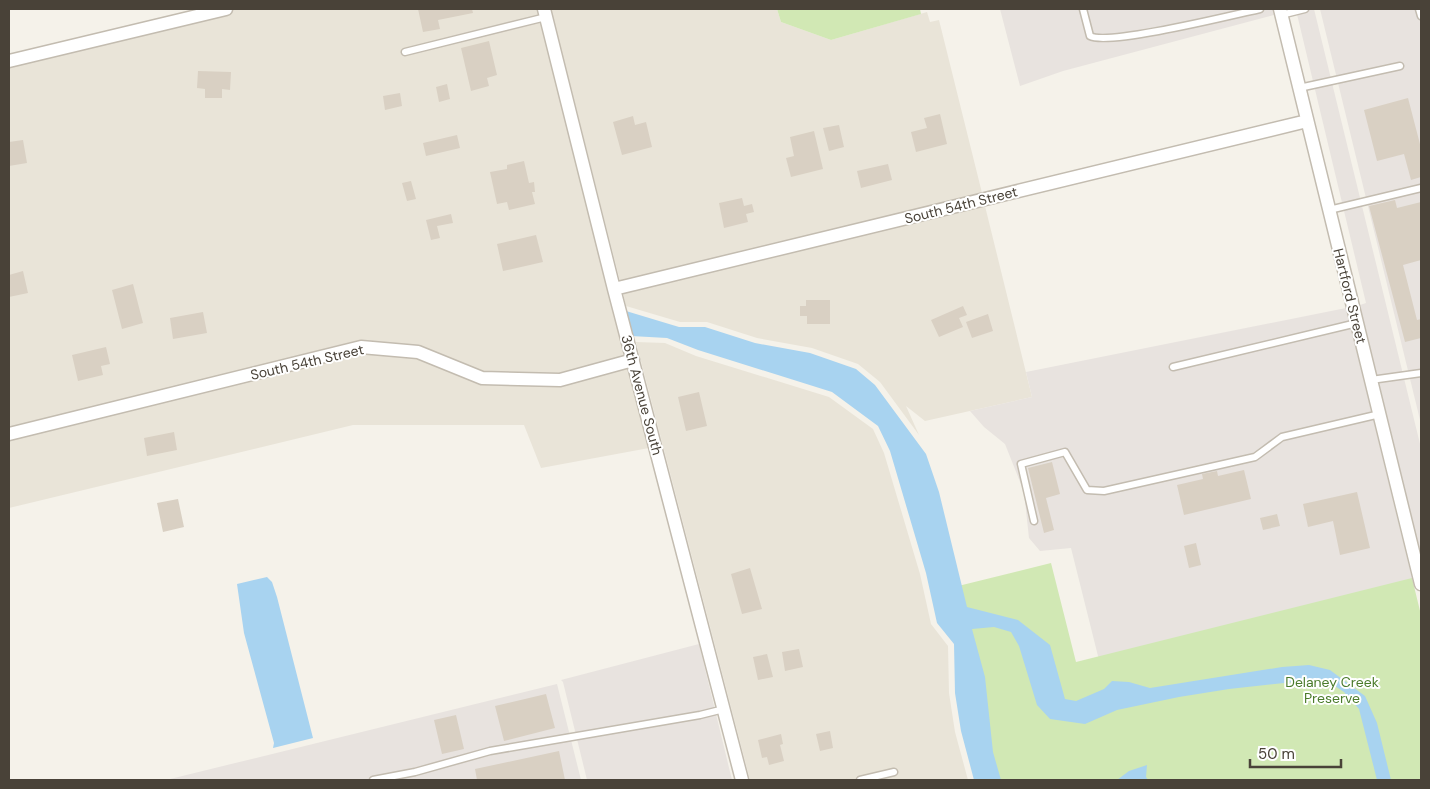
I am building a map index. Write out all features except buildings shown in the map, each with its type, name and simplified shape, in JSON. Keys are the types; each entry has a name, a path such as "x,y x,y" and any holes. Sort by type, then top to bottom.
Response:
{"street":[{"path":"9,61 226,9"},
{"name":"Hartford Street","path":"1281,12 1421,584"},
{"name":"36th Avenue South","path":"545,13 614,289 742,780"},
{"name":"South 54th Street","path":"614,289 1307,121"},
{"name":"South 54th Street","path":"9,434 361,347 418,352 482,378 560,380 633,360"}],"lane":[{"path":"1083,9 1090,36 1095,39 1127,36 1259,9"},
{"path":"1281,12 1305,9"},
{"path":"1419,9 1421,16"},
{"path":"405,52 545,13"},
{"path":"1299,88 1400,66"},
{"path":"1329,210 1421,188"},
{"path":"1173,367 1357,323"},
{"path":"1371,380 1421,373"},
{"path":"1034,520 1021,464 1065,452 1087,490 1104,491 1255,457 1282,437 1380,414"},
{"path":"374,780 415,772 490,751 700,715 724,709"},
{"path":"860,780 894,772"}],"shaded area":[{"path":"215,9 537,9 625,356 559,374 484,372 421,346 359,340 9,428 9,57"},
{"path":"551,9 777,9 781,22 831,40 927,12 930,22 939,20 982,193 620,281"},
{"path":"1000,9 1273,9 1274,15 1063,71 1020,86"},
{"path":"1287,9 1314,9 1421,448 1421,555 1360,305 1366,303 1296,10 1288,12"},
{"path":"1320,9 1421,9 1421,424"},
{"path":"985,206 1032,397 925,421 906,406 919,435 880,382 858,364 812,348 757,338 707,322 680,322 626,306 623,293"},
{"path":"1346,308 1415,591 1100,664 1071,548 1040,551 1029,538 1024,492 1005,444 984,427 970,411 1032,397 1026,372"},
{"path":"636,342 665,343 696,356 829,397 873,429 884,453 920,574 931,624 948,646 949,693 955,732 968,780 750,780"},
{"path":"361,353 415,358 482,385 559,386 628,368 649,448 541,468 524,425 353,425 9,508 9,441"},
{"path":"699,644 732,780 587,780 561,680"},
{"path":"557,684 581,780 166,780"}],"green space":[{"path":"777,9 920,9 921,14 831,40 781,22"},
{"name":"Delaney Creek Preserve","path":"1051,563 1076,662 1412,578 1421,615 1421,780 989,780 942,590"}],"water":[{"path":"626,311 679,327 705,327 755,343 810,353 856,369 875,385 926,454 939,492 967,607 1018,620 1050,645 1065,699 1076,701 1104,689 1112,681 1129,682 1150,688 1282,667 1309,665 1330,670 1365,696 1377,723 1391,780 1377,780 1359,709 1344,692 1326,680 1229,689 1179,697 1117,710 1085,724 1050,719 1037,705 1019,646 1011,632 994,627 972,629 985,677 993,752 1001,780 974,780 961,731 955,693 954,644 937,623 926,573 890,451 878,426 832,392 698,350 667,338 631,336"},
{"path":"267,577 272,582 277,597 313,738 273,748 274,743 244,633 237,584"},
{"path":"1147,765 1146,777 1148,780 1117,780 1129,771"}]}
